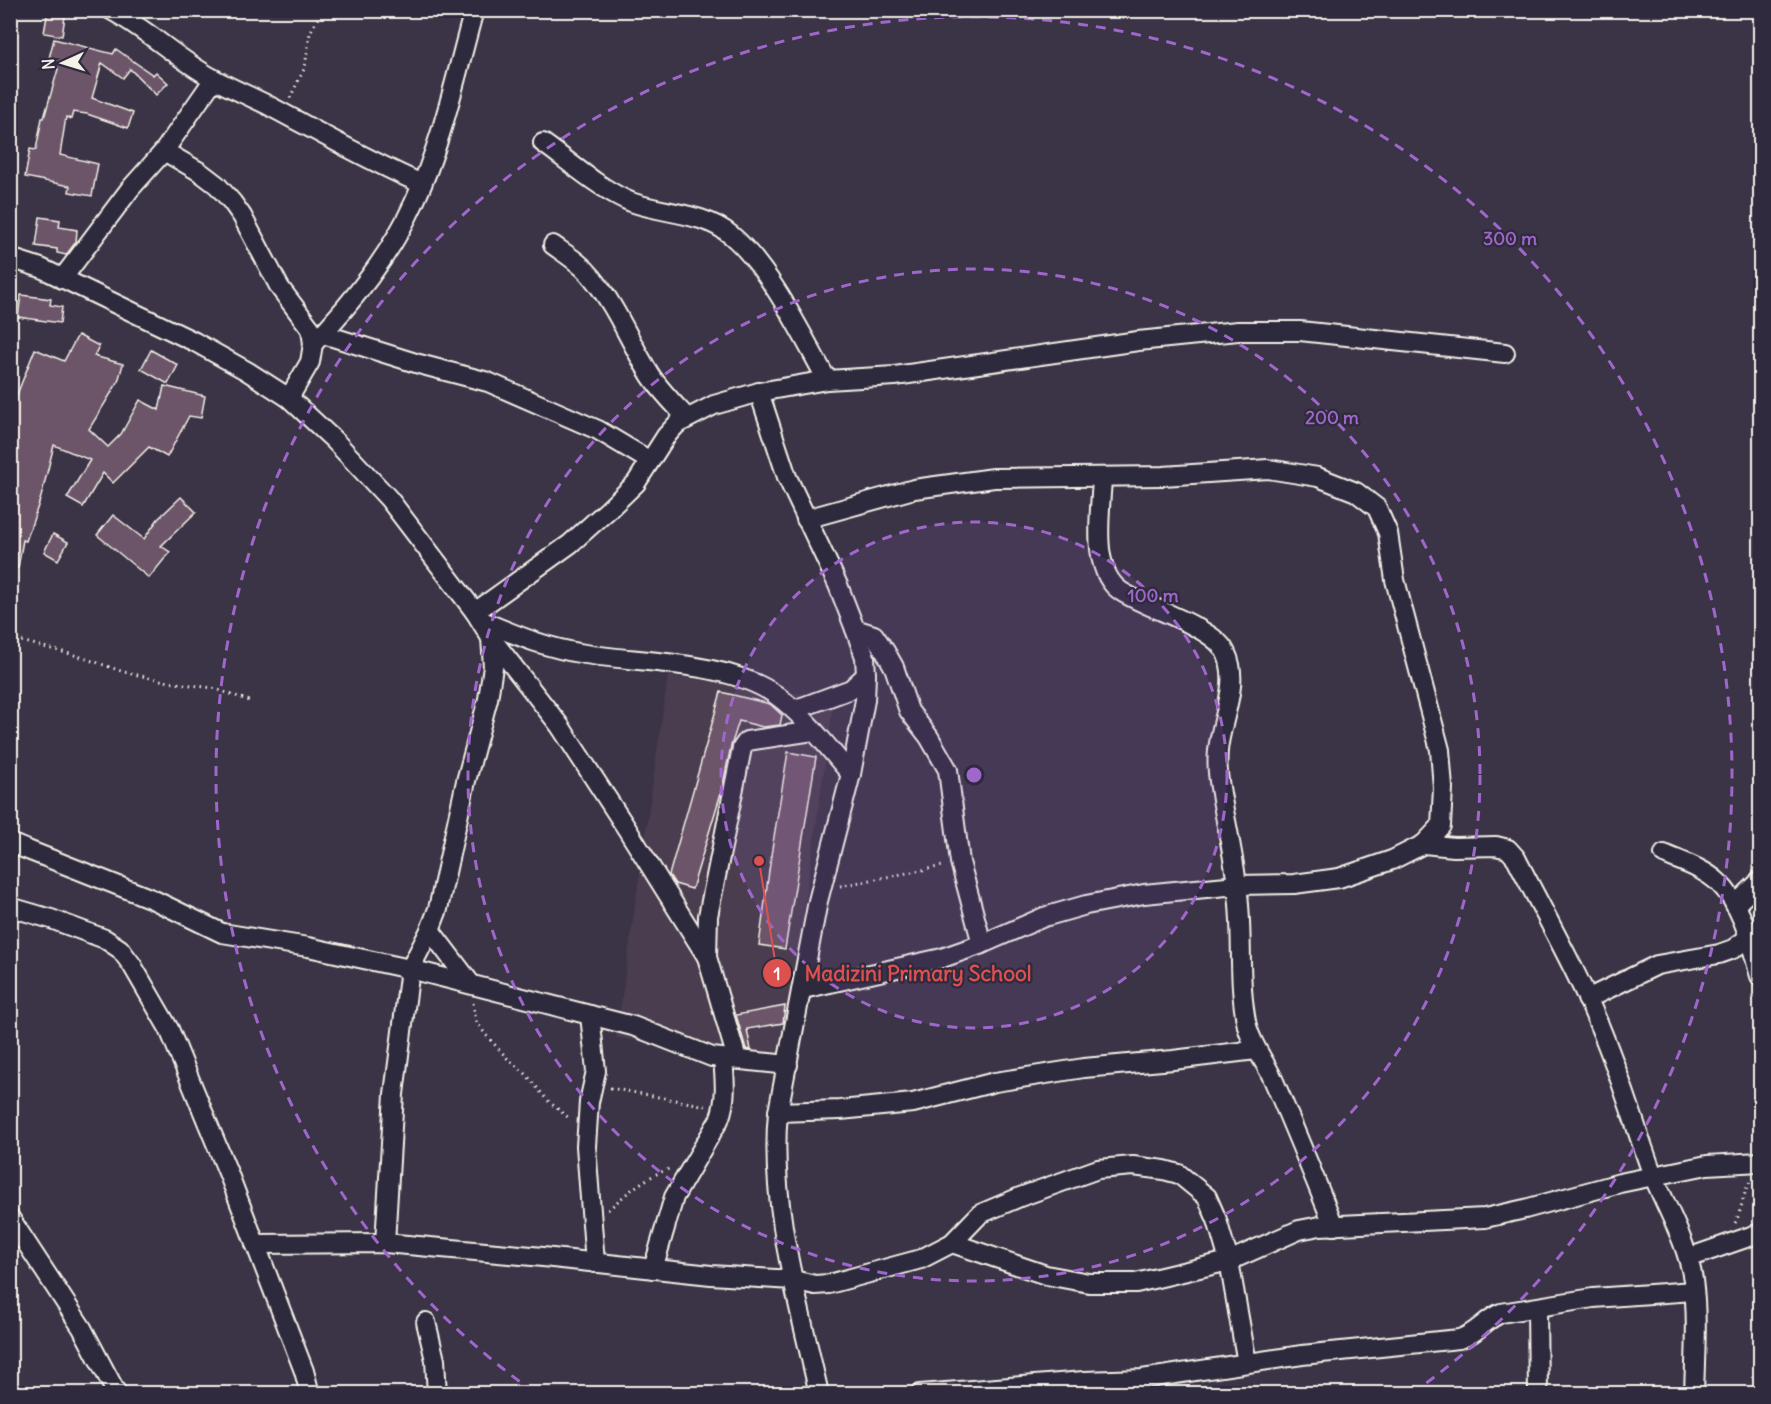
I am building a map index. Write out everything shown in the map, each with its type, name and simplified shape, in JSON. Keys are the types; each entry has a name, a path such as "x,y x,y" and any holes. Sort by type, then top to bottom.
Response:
{"street":[{"path":"111,10 140,18 188,63 214,79 375,163 422,183"},
{"path":"289,398 310,362 318,339 344,311 375,270 414,205 432,156 474,10"},
{"path":"62,279 130,189 165,151 214,79"},
{"path":"543,143 628,201 705,221 730,234 750,255 784,302 827,380"},
{"path":"165,151 200,172 217,185 232,202 242,216 280,288 318,339 488,382 598,430 650,462"},
{"path":"553,245 591,276 618,314 650,375 687,418"},
{"path":"10,258 41,268 195,342 247,371 289,398 335,441 389,499 560,726 707,957"},
{"path":"478,617 570,544 636,483 666,436 677,424 714,405 759,392 827,380 895,376 1138,340 1238,331 1300,331 1505,353"},
{"path":"759,392 787,477 838,585 865,657 865,700 851,774 821,890 778,1112 776,1163 781,1212 819,1394"},
{"path":"802,989 942,958 982,944 1044,917 1086,905 1144,894 1237,885 1294,884 1339,878 1392,861 1424,843 1441,826 1443,788 1440,750 1395,580 1388,533 1377,508 1356,492 1318,477 1268,469 1163,476 994,478 914,489 806,519"},
{"path":"1102,477 1101,562 1108,579 1121,591 1176,616 1209,635 1226,653 1231,675 1218,748 1217,769 1237,885 1242,931 1243,997 1248,1028 1256,1050 1272,1076 1334,1226"},
{"path":"478,617 536,644 584,654 704,669 750,681 774,694 794,710 851,774"},
{"path":"855,629 874,635 885,651 894,667 909,711 929,737 948,770 960,862 982,944"},
{"path":"385,1243 394,1094 410,969 438,909 466,781 488,699 493,667 492,638"},
{"path":"794,710 850,689 866,675"},
{"path":"652,1269 674,1197 723,1111 725,1100 730,1059 707,957 708,916 742,748 747,741 813,731"},
{"path":"10,843 152,899 222,933 308,947 410,969 633,1026 703,1054 788,1065"},
{"path":"1424,843 1454,847 1496,846 1508,849 1516,858 1587,999 1604,1036 1654,1177 1688,1258 1694,1291 1694,1394"},
{"path":"1664,854 1699,869 1718,882 1755,932 1761,976"},
{"path":"1735,905 1761,881"},
{"path":"10,907 105,939 120,949 132,965 169,1029 229,1175 304,1371 310,1394"},
{"path":"430,930 472,985"},
{"path":"1587,999 1657,965 1710,956 1733,949 1755,932"},
{"path":"590,1015 596,1064 586,1127 595,1263"},
{"path":"778,1112 840,1110 913,1103 1006,1080 1084,1068 1256,1050"},
{"path":"952,1243 1046,1275 1089,1283 1136,1283 1229,1261 1299,1230 1485,1218 1620,1183 1707,1164 1757,1170"},
{"path":"255,1244 385,1243 652,1269 794,1280 815,1285 829,1284 921,1259 952,1243 980,1214 1020,1197 1098,1169 1133,1166 1179,1174 1207,1197 1217,1220 1229,1261 1247,1363"},
{"path":"10,1218 82,1328 117,1394"},
{"path":"1688,1258 1761,1233"},
{"path":"920,1394 1084,1380 1142,1386 1247,1363 1459,1339 1471,1336 1489,1318 1501,1313 1593,1298 1694,1291"},
{"path":"1537,1308 1538,1394"},
{"path":"426,1322 435,1360 438,1394"}],"path":[{"path":"281,112 301,78 305,68 310,33 322,10"},
{"path":"10,638 124,672 169,682 213,688 253,702"},
{"path":"821,890 960,862"},
{"path":"472,985 476,1021 547,1100 571,1120 587,1149"},
{"path":"594,1084 690,1101 723,1111"},
{"path":"592,1221 648,1177 693,1162"},
{"path":"1734,1224 1748,1185 1757,1170"}],"shaded area":[{"path":"668,675 834,699 782,1063 616,1038"}],"building":[{"path":"48,10 66,10 62,36 44,33"},
{"path":"54,39 113,54 116,49 153,75 156,72 168,83 156,95 130,69 123,78 102,63 92,98 133,113 128,128 87,114 73,112 71,119 66,117 60,155 98,164 92,196 69,192 70,186 25,177 30,149 36,150 42,118 44,118 58,69 47,66"},
{"path":"40,217 60,220 59,227 77,230 76,242 66,255 57,253 57,249 36,246"},
{"path":"21,295 51,299 50,305 62,307 60,323 18,317"},
{"path":"78,335 99,346 94,356 123,364 118,382 89,429 108,447 121,434 140,400 159,410 164,386 205,396 201,418 189,416 167,457 149,447 113,483 103,473 83,507 67,498 90,460 54,445 41,497 26,541 23,540 18,568 10,568 10,401 14,402 35,349 64,361"},
{"path":"151,350 178,365 168,384 141,369"},
{"path":"181,497 196,512 161,546 170,552 149,578 97,535 113,515 144,539 158,519"},
{"path":"53,534 68,542 58,560 44,552"},
{"path":"721,692 770,704 782,715 780,725 763,727 739,721 721,793 692,889 675,884 669,875"},
{"path":"788,752 816,757 785,949 759,945"},
{"path":"785,1006 783,1023 747,1029 751,1050 746,1049 736,1015"}],"place":[{"name":"Madizini Primary School","path":"759,861"}]}
